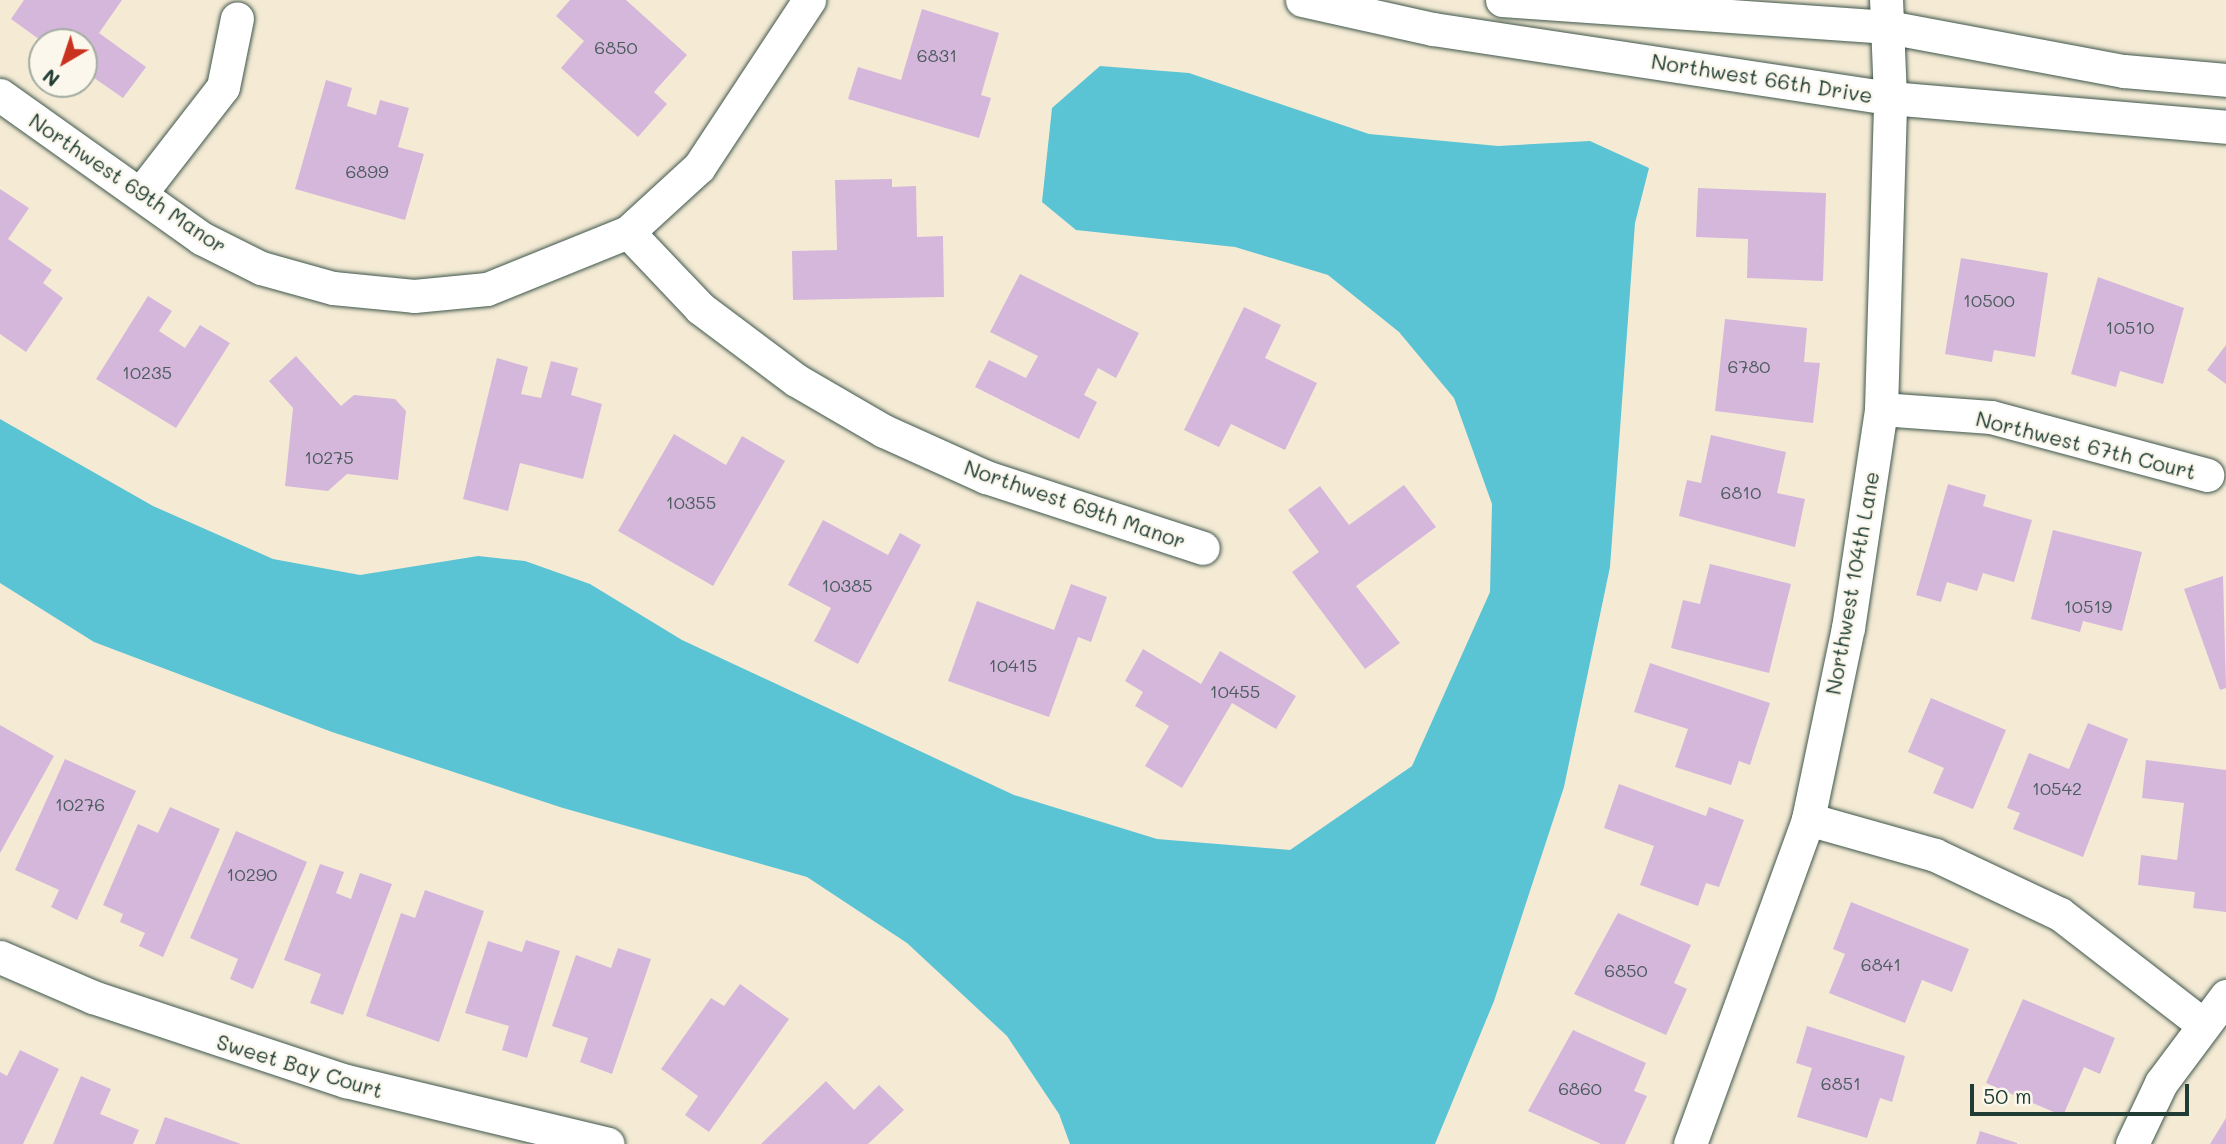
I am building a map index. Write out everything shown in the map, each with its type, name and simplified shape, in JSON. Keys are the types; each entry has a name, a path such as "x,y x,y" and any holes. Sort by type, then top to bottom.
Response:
{"street":[{"path":"628,232 699,167 809,0"},
{"name":"Northwest 66th Drive","path":"1302,0 1433,29 1890,98 2226,127"},
{"path":"1502,0 1887,13 2124,71 2226,80"},
{"name":"Northwest 104th Lane","path":"1690,1144 1808,819 1848,628 1881,409 1890,98 1887,13"},
{"path":"140,194 223,88 237,18"},
{"name":"Northwest 69th Manor","path":"0,94 201,238 261,268 333,288 414,296 487,289 628,232 700,308 796,380 884,431 986,477 1203,548"},
{"name":"Northwest 67th Court","path":"1881,409 1991,417 2207,475"},
{"path":"1808,819 1936,855 2060,914 2201,1023"},
{"name":"Sweet Bay Court","path":"0,957 258,1054 440,1107 608,1144"},
{"path":"2132,1144 2201,1023 2226,996"}],"water":[{"path":"1100,66 1189,73 1369,134 1498,146 1590,141 1649,168 1635,223 1610,567 1564,787 1494,1001 1435,1144 1070,1144 1059,1114 1007,1036 907,943 807,877 563,808 332,732 94,642 0,583 0,419 153,506 273,559 360,575 478,556 525,561 590,584 682,640 1014,795 1157,839 1290,850 1412,766 1490,592 1492,504 1454,398 1399,332 1328,275 1235,247 1076,230 1042,202 1052,108"}],"building":[{"path":"24,0 122,0 99,33 146,67 123,98 98,81 98,28 28,28 28,31 11,19"},
{"path":"570,0 626,0 687,55 654,92 667,104 638,137 561,68 584,41 556,16"},
{"path":"922,9 999,33 981,95 991,98 979,138 848,99 858,67 901,80"},
{"path":"326,80 352,88 347,106 376,115 380,100 409,108 398,147 424,154 405,220 295,189"},
{"path":"892,179 892,187 916,186 917,237 943,236 944,297 793,300 792,251 837,250 835,180"},
{"path":"1698,188 1826,193 1823,281 1747,278 1748,239 1696,237"},
{"path":"0,189 29,208 8,239 52,270 43,283 63,298 26,352 0,334"},
{"path":"1961,258 2048,273 2035,357 1994,350 1992,362 1945,354"},
{"path":"1020,274 1139,333 1116,378 1098,368 1084,395 1097,402 1079,439 975,387 989,360 1026,378 1038,356 990,332"},
{"path":"2098,277 2184,308 2163,384 2120,371 2116,387 2071,374"},
{"path":"148,296 172,311 159,331 185,348 200,325 230,343 176,428 96,379"},
{"path":"1244,307 1281,325 1265,358 1317,383 1285,450 1231,424 1219,447 1184,430"},
{"path":"1725,319 1807,328 1804,362 1820,363 1813,423 1715,411"},
{"path":"2226,345 2226,384 2207,370"},
{"path":"296,356 341,406 354,395 395,399 406,411 398,480 347,474 328,491 285,486 293,408 269,381"},
{"path":"497,358 528,367 521,394 541,398 551,361 578,368 571,395 602,404 583,479 520,463 508,511 463,499"},
{"path":"674,434 726,465 742,436 785,461 713,586 618,531"},
{"path":"1711,435 1786,452 1777,493 1805,499 1795,547 1679,516 1687,480 1701,483"},
{"path":"1948,484 1986,495 1983,506 2032,520 2014,582 1983,573 1977,591 1947,582 1941,602 1916,595"},
{"path":"1404,485 1436,527 1356,586 1400,643 1365,669 1292,572 1319,552 1288,510 1320,486 1349,525"},
{"path":"823,520 888,555 900,533 921,545 858,664 814,641 831,608 788,585"},
{"path":"2053,530 2142,552 2122,631 2083,621 2080,632 2031,619"},
{"path":"1710,564 1791,584 1769,673 1671,648 1683,600 1700,604"},
{"path":"2223,576 2226,688 2220,690 2184,589"},
{"path":"1071,584 1107,597 1091,642 1078,637 1049,717 948,681 977,601 1054,630"},
{"path":"1143,649 1201,684 1220,651 1296,696 1276,729 1232,703 1182,788 1145,766 1169,726 1135,706 1143,692 1125,681"},
{"path":"1650,663 1770,703 1750,765 1739,761 1731,785 1675,767 1688,729 1634,712"},
{"path":"1931,698 2006,730 1973,809 1933,793 1944,768 1908,752"},
{"path":"2088,723 2128,739 2083,857 2013,829 2020,813 2007,808 2029,753 2069,769"},
{"path":"0,725 54,756 0,853"},
{"path":"65,759 136,791 77,920 51,907 59,890 15,870"},
{"path":"2146,760 2226,770 2226,912 2193,908 2195,892 2138,885 2141,855 2177,860 2184,803 2142,798"},
{"path":"1619,784 1706,816 1709,807 1744,820 1719,887 1706,883 1698,906 1640,885 1654,846 1604,828"},
{"path":"170,807 220,829 163,957 139,946 145,933 120,922 123,914 103,905 138,824 158,833"},
{"path":"236,831 307,862 253,989 230,979 238,959 190,938"},
{"path":"320,864 344,872 336,893 351,899 360,873 392,884 343,1015 310,1003 321,974 284,960"},
{"path":"425,890 484,911 439,1042 366,1016 401,913 415,918"},
{"path":"1851,902 1969,949 1952,992 1922,980 1905,1023 1829,993 1845,954 1833,949"},
{"path":"1618,913 1691,945 1674,983 1687,989 1666,1035 1574,994"},
{"path":"526,940 560,951 527,1058 502,1050 509,1026 465,1013 488,941 522,952"},
{"path":"618,948 651,959 612,1074 580,1062 588,1038 552,1026 576,955 611,968"},
{"path":"740,984 789,1019 709,1132 685,1115 698,1096 661,1069 711,998 724,1006"},
{"path":"2023,999 2115,1038 2100,1074 2084,1067 2063,1116 1986,1083"},
{"path":"1807,1026 1905,1056 1892,1102 1880,1098 1867,1138 1797,1117 1812,1068 1796,1063"},
{"path":"1573,1030 1646,1063 1634,1091 1647,1096 1625,1144 1601,1144 1528,1111"},
{"path":"20,1050 59,1069 23,1144 0,1144 0,1072 7,1076"},
{"path":"81,1076 111,1089 100,1114 139,1130 133,1144 53,1144"},
{"path":"826,1081 854,1110 879,1085 904,1110 868,1144 761,1144"},
{"path":"165,1117 241,1144 155,1144"},
{"path":"2226,1118 2226,1144 2210,1144"},
{"path":"1980,1131 2017,1143 2017,1144 1976,1144"}]}
